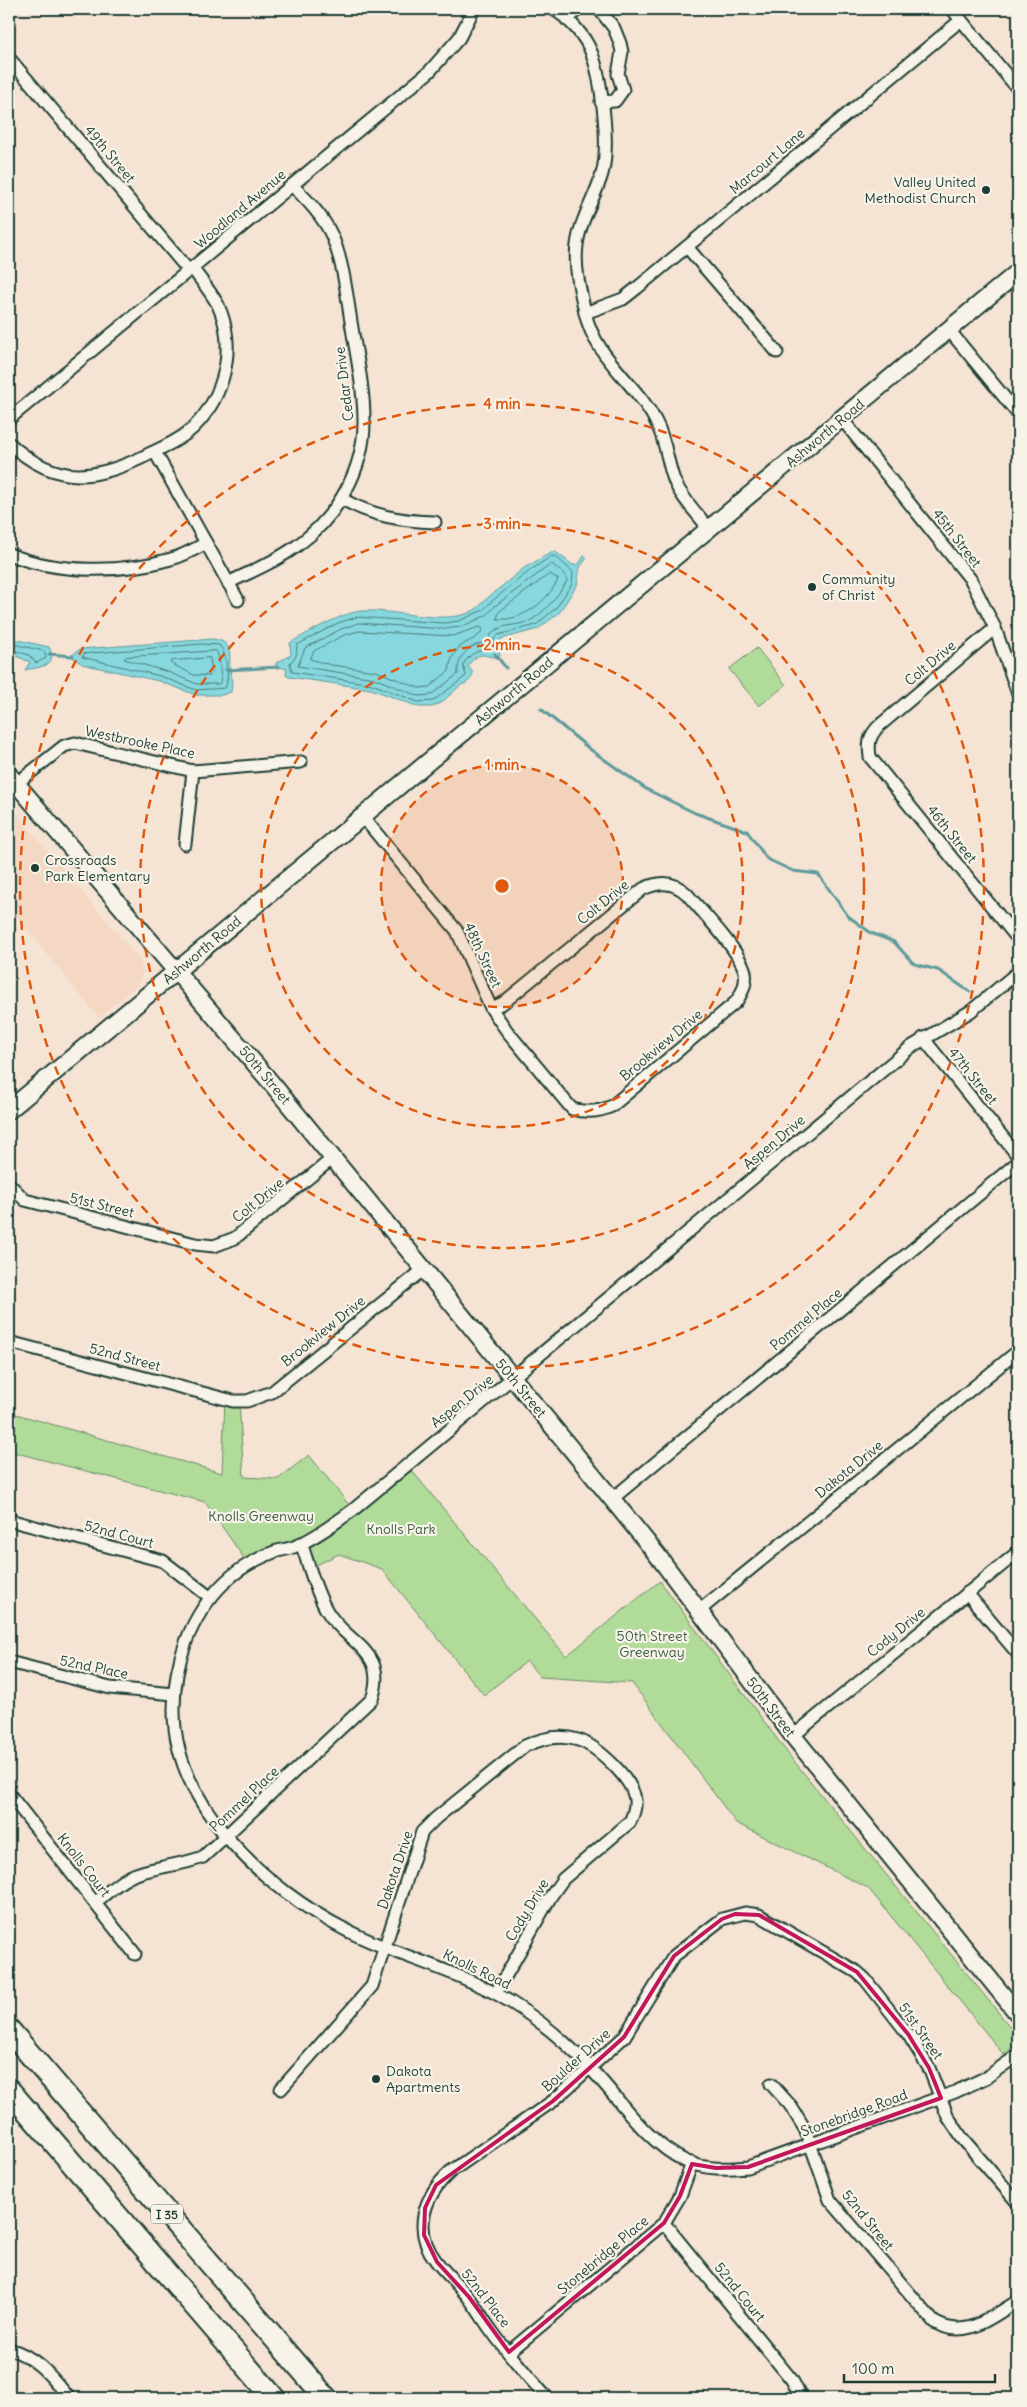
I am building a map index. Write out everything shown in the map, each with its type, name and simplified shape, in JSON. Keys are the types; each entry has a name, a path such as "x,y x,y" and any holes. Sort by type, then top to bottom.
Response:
{"highway":[{"name":"I 35","path":"9,2030 326,2398"},
{"name":"I 35","path":"9,2090 274,2398"}],"main road":[{"name":"Ashworth Road","path":"9,1110 1018,272"},
{"name":"50th Street","path":"12,779 333,1158 612,1499 700,1610 793,1736 1018,2014"}],"street":[{"name":"Woodland Avenue","path":"9,419 429,72 459,38 474,9"},
{"path":"553,9 580,34 592,53 601,102 606,146 604,164 581,226 577,244 576,265 585,313 599,348 656,420 664,440 674,481 709,529"},
{"path":"567,20 578,9"},
{"path":"599,9 614,28 620,43 622,52 618,74 623,90 615,101 601,102"},
{"path":"952,9 1018,89"},
{"name":"Marcourt Lane","path":"585,313 623,299 961,20"},
{"name":"49th Street","path":"9,58 190,269 218,306 225,327 227,349 225,371 218,393 207,412 192,429 155,452 116,470 94,475 72,475 41,466 22,456 9,443"},
{"name":"Cedar Drive","path":"228,583 299,545 323,524 342,499 361,452 364,419 361,386 340,260 332,235 319,214 292,185"},
{"path":"688,247 778,352"},
{"path":"949,330 1018,414"},
{"name":"45th Street","path":"842,419 960,564 984,601 1018,694"},
{"path":"155,452 238,600"},
{"path":"342,499 358,508 388,518 435,522"},
{"path":"9,554 53,566 96,569 154,564 174,559 206,543"},
{"name":"Colt Drive","path":"868,744 872,733 879,726 995,628"},
{"name":"Westbrooke Place","path":"12,779 64,746 75,743 193,771 301,762"},
{"name":"46th Street","path":"868,744 870,757 1018,939"},
{"path":"185,844 193,771"},
{"name":"48th Street","path":"363,817 457,931 491,1008 507,1031 572,1109"},
{"name":"Colt Drive","path":"491,1008 503,1004 643,888 661,883 680,888 687,894 733,950 744,971"},
{"name":"Brookview Drive","path":"572,1109 582,1112 594,1112 612,1106 736,1002 743,992 744,971"},
{"name":"Aspen Drive","path":"227,1835 204,1806 186,1773 174,1733 174,1694 184,1646 199,1615 210,1598 225,1582 248,1564 301,1543 353,1510 923,1038 971,1011 1018,972"},
{"name":"47th Street","path":"923,1038 1018,1156"},
{"name":"Colt Drive","path":"195,1244 214,1246 235,1238 333,1158"},
{"name":"Pommel Place","path":"612,1499 1018,1162"},
{"name":"51st Street","path":"9,1184 25,1200 195,1244"},
{"name":"Brookview Drive","path":"234,1401 247,1401 272,1392 424,1269"},
{"name":"52nd Street","path":"9,1342 234,1401"},
{"name":"Dakota Drive","path":"700,1610 1018,1351"},
{"name":"52nd Court","path":"9,1520 163,1561 210,1598"},
{"name":"Pommel Place","path":"95,1903 114,1886 138,1873 187,1864 203,1857 363,1709 372,1698 378,1684 377,1673 371,1657 332,1619 325,1608 301,1543"},
{"name":"Cody Drive","path":"793,1736 1018,1552"},
{"path":"968,1593 1018,1654"},
{"name":"52nd Place","path":"9,1662 110,1688 174,1694"},
{"name":"Dakota Drive","path":"281,2089 372,1986 422,1832 436,1818 518,1751 538,1740 558,1737 578,1740 596,1749 628,1781"},
{"name":"Cody Drive","path":"496,1993 551,1896 563,1879 630,1822 635,1811 635,1800 628,1781"},
{"name":"Knolls Court","path":"9,1794 135,1954"},
{"name":"Knolls Road","path":"227,1835 250,1861 304,1905 346,1930 412,1956 496,1993 537,2020 590,2068 657,2142 668,2151 692,2163"},
{"name":"Boulder Drive","path":"425,2208 436,2186 450,2172 553,2101 624,2037 674,1956 722,1919 735,1914 759,1914"},
{"name":"51st Street","path":"759,1914 857,1972 908,2034 930,2068 948,2117 962,2138 1018,2202"},
{"name":"Stonebridge Road","path":"692,2163 716,2168 748,2167 940,2098 987,2077 1018,2055"},
{"name":"52nd Street","path":"771,2084 790,2104 805,2129 830,2200 927,2314 945,2328 957,2331 969,2329 1018,2301"},
{"name":"Stonebridge Place","path":"509,2352 664,2224 680,2196 692,2163"},
{"name":"52nd Place","path":"425,2208 424,2234 431,2254 469,2297 509,2352 547,2398"},
{"name":"52nd Court","path":"664,2224 792,2380 801,2398"},
{"path":"9,2349 24,2353 38,2362 69,2398"}],"highlighted area":[{"path":"735,1914 759,1915 857,1972 908,2034 929,2068 941,2098 748,2167 716,2168 692,2164 680,2196 664,2223 509,2352 469,2297 437,2262 424,2235 425,2208 436,2185 553,2101 624,2037 674,1956 722,1919"}],"shaded area":[{"name":"Crossroads Park Elementary","path":"9,802 25,825 139,959 143,971 137,985 99,1018 12,911 9,913"}],"green space":[{"path":"757,648 786,685 759,706 729,669"},
{"path":"225,1399 239,1402 244,1477 278,1479 309,1455 353,1510 407,1465 566,1656 660,1581 789,1755 1015,2033 1016,2043 1004,2055 868,1888 736,1823 632,1683 540,1677 527,1661 484,1695 382,1569 339,1554 310,1568 301,1543 248,1564 205,1502 9,1451 9,1412 222,1473"}],"water":[{"path":"554,551 573,565 579,564 584,556 587,558 580,567 577,585 559,613 538,629 501,639 498,647 500,656 482,655 476,657 468,666 473,673 469,681 461,685 442,702 432,707 419,707 371,689 289,677 286,675 287,669 276,666 276,663 291,655 290,643 331,621 355,612 369,611 442,617 459,616 474,611 524,568"},
{"path":"9,638 49,647 51,659 46,665 25,670 30,662 9,653"},
{"path":"213,639 224,643 230,654 231,692 222,695 196,695 159,681 82,664 71,656 80,649"}],"waterway":[{"path":"49,654 73,656"},
{"path":"495,654 506,668"},
{"path":"226,670 279,667"},
{"path":"541,709 591,750 646,789 695,813 747,831 767,859 793,871 818,874 848,916 871,933 894,942 912,962 938,970 970,992"}],"place":[{"name":"Valley United Methodist Church","path":"986,190"},
{"name":"Community of Christ","path":"812,587"},
{"name":"Crossroads Park Elementary","path":"35,868"},
{"name":"Dakota Apartments","path":"376,2079"}],"park label":[{"name":"Knolls Greenway","path":"261,1516"},
{"name":"Knolls Park","path":"401,1529"},
{"name":"50th Street Greenway","path":"652,1644"}]}
